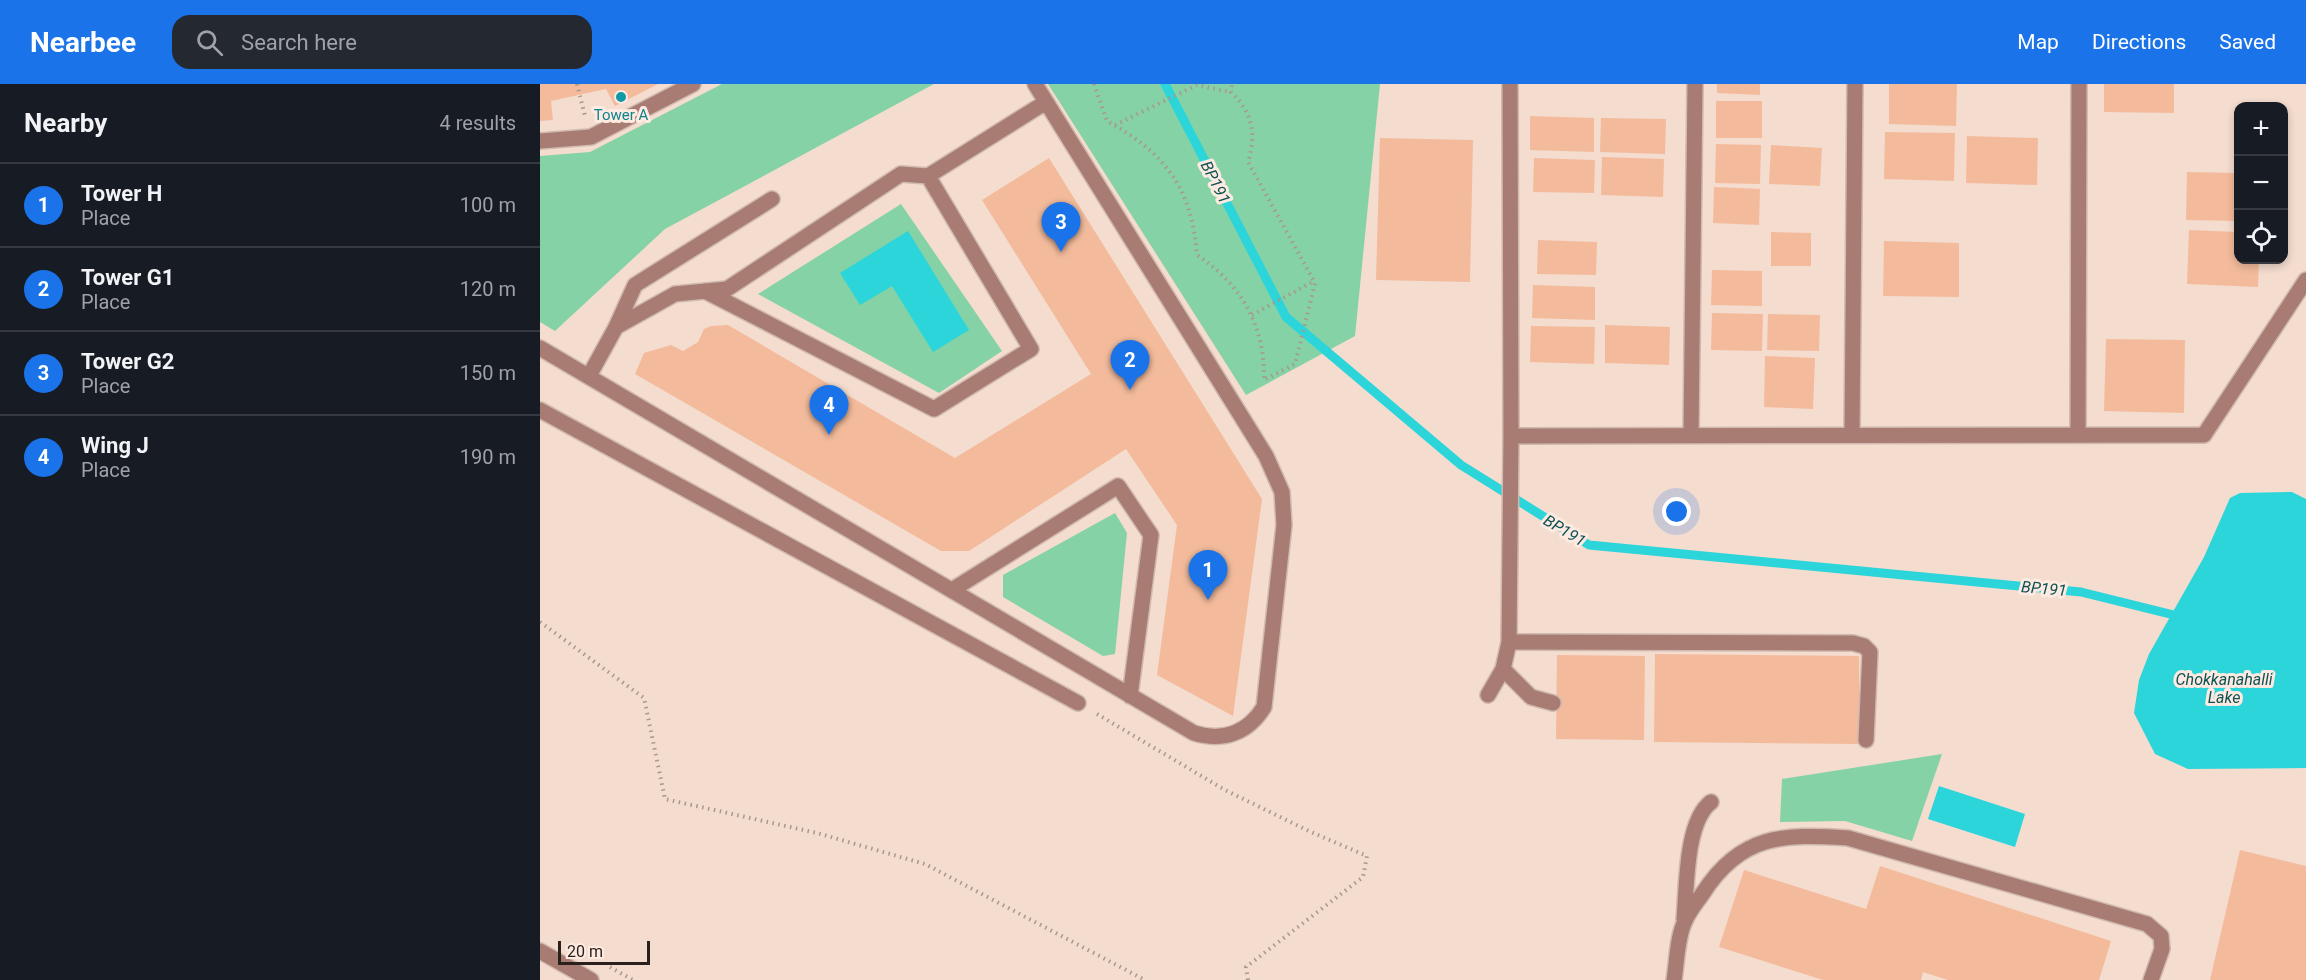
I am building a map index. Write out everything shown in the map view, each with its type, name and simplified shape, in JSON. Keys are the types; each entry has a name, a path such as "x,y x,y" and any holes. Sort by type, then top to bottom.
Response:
{"street":[{"path":"540,141 591,137 693,84"},
{"path":"540,348 1194,733 1207,737 1235,734 1257,719 1264,707 1284,508 1275,473 1035,84"},
{"path":"1488,695 1503,669 1509,642 1510,84"},
{"path":"1691,435 1695,84"},
{"path":"1852,435 1854,84"},
{"path":"2078,435 2079,84"},
{"path":"616,327 675,294 727,289 901,174 928,176 1046,102"},
{"path":"705,291 934,409 1031,349 928,176"},
{"path":"589,376 616,327 634,285 772,199"},
{"path":"1510,436 2204,435 2306,280"},
{"path":"540,410 1078,703"},
{"path":"952,591 1118,486 1151,535 1130,696"},
{"path":"1509,642 1853,643 1864,646 1870,652 1866,740"},
{"path":"1503,669 1531,697 1553,703"},
{"path":"1674,980 1684,922 1691,843 1700,815 1711,802"},
{"path":"1684,922 1714,876 1729,860 1753,846 1783,838 1815,836 1848,838 2146,924 2161,936 2162,949 2151,980"},
{"path":"540,951 591,980"}],"path":[{"path":"577,84 591,137"},
{"path":"1094,84 1107,121 1151,149 1169,168 1190,210 1197,255 1231,282 1252,315 1261,341 1264,380 1295,364 1314,281 1248,162 1253,136 1252,123 1240,101 1231,92 1197,85 1115,125"},
{"path":"1231,92 1232,84"},
{"path":"1252,315 1314,281"},
{"path":"540,622 644,699 665,799 817,833 925,864 1145,980"},
{"path":"1078,703 1226,790 1311,832 1367,856 1363,877 1246,968 1248,980"}],"green space":[{"path":"722,84 934,84 665,229 555,331 540,322 540,156 590,152"},
{"path":"1048,84 1380,84 1355,336 1246,395"},
{"path":"901,204 1002,351 939,393 758,294"},
{"path":"1115,513 1127,533 1115,654 1103,656 1003,597 1003,575"},
{"path":"1942,754 1912,841 1845,821 1780,822 1782,779"}],"water":[{"path":"908,231 969,330 933,352 892,286 860,305 840,273"},
{"name":"Chokkanahalli Lake","path":"2292,492 2306,499 2306,768 2188,769 2155,754 2134,713 2139,680 2149,654 2204,557 2230,498 2240,493"},
{"path":"1939,786 2025,814 2015,847 1928,819"}],"building":[{"path":"540,84 658,84 615,106 606,89 551,101 553,120 540,121"},
{"path":"1717,84 1760,84 1760,95 1717,93"},
{"path":"1889,84 1957,84 1956,126 1889,124"},
{"path":"2104,84 2174,84 2174,113 2104,112"},
{"path":"1716,101 1762,101 1762,138 1716,138"},
{"path":"1530,116 1594,118 1594,152 1530,150"},
{"path":"1601,118 1666,119 1665,154 1600,152"},
{"path":"1885,132 1955,133 1954,181 1884,179"},
{"path":"1967,136 2038,138 2037,185 1966,183"},
{"path":"1380,138 1473,140 1470,282 1376,280"},
{"path":"1716,144 1761,145 1760,184 1715,183"},
{"path":"1771,145 1822,148 1820,186 1769,184"},
{"path":"1602,157 1664,159 1663,197 1601,195"},
{"path":"1049,158 1262,499 1233,716 1157,675 1177,525 1126,449 969,551 941,551 635,374 644,353 671,345 683,351 698,342 704,329 711,326 728,325 955,458 1091,374 982,200"},
{"path":"1534,158 1595,160 1594,193 1533,192"},
{"path":"2187,172 2234,173 2234,221 2186,220"},
{"path":"1714,187 1760,189 1759,225 1713,223"},
{"path":"2189,230 2234,232 2234,264 2259,264 2258,287 2187,284"},
{"path":"1771,232 1811,233 1811,266 1771,266"},
{"path":"1538,240 1597,242 1596,275 1537,274"},
{"path":"1884,241 1959,243 1959,297 1883,296"},
{"path":"1712,270 1762,271 1762,306 1711,305"},
{"path":"1533,285 1595,287 1595,320 1532,318"},
{"path":"1712,313 1763,314 1762,351 1711,350"},
{"path":"1768,314 1820,315 1819,351 1767,350"},
{"path":"1605,325 1670,327 1669,365 1605,363"},
{"path":"1531,326 1595,327 1594,364 1530,362"},
{"path":"2106,339 2185,340 2184,413 2104,411"},
{"path":"1765,356 1815,358 1813,409 1764,407"},
{"path":"1655,654 1859,656 1859,744 1654,742"},
{"path":"1557,655 1645,656 1644,740 1556,739"},
{"path":"2240,850 2306,866 2306,980 2210,980"},
{"path":"1880,866 2111,941 2099,980 1948,980 1923,972 1921,980 1823,980 1719,947 1744,870 1866,909"}],"waterway":[{"name":"BP191","path":"1165,84 1286,317 1461,465 1589,545 2081,592 2182,617"}],"place":[{"name":"Tower A","path":"621,97"},
{"name":"Tower G2","path":"1061,252"},
{"name":"Tower G1","path":"1130,390"},
{"name":"Wing J","path":"829,435"},
{"name":"Tower H","path":"1208,600"}]}
